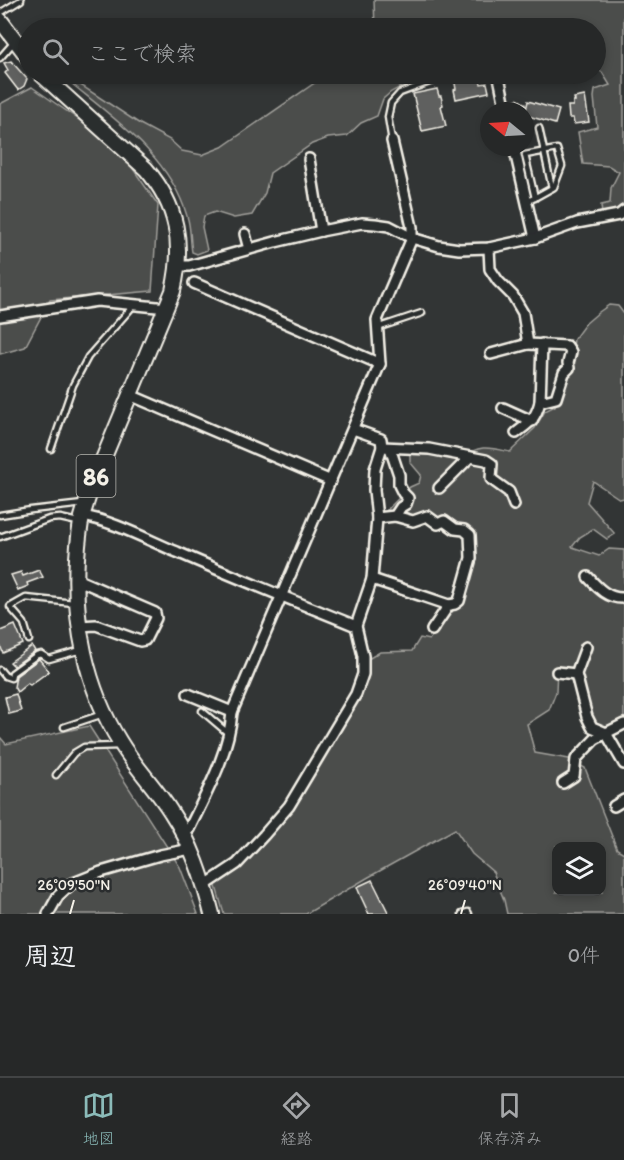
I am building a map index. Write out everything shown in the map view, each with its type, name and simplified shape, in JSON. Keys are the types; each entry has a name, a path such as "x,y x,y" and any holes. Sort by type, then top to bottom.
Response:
{"main road":[{"path":"0,20 18,44"},
{"name":"86","path":"52,84 135,158 156,180 169,203 177,229 178,266 173,291 99,469 83,514 76,579 76,603 83,649 105,714 123,746 173,814 191,849 212,914"}],"street":[{"path":"502,84 504,102"},
{"path":"183,834 189,829 218,769 229,734 232,712 380,364 376,320 412,238 412,226 392,141"},
{"path":"517,156 531,200 535,238"},
{"path":"309,159 321,231"},
{"path":"178,266 189,266 321,231 362,223 388,226 412,238 438,246 459,249 489,248 535,238 577,223 618,215 624,211"},
{"path":"245,234 249,249"},
{"path":"489,248 490,269 513,296 523,313 528,344"},
{"path":"194,283 380,364"},
{"path":"0,316 97,301 167,308"},
{"path":"491,354 528,344 567,346 571,352 569,368 564,373 556,398 540,402"},
{"path":"516,433 532,421 538,411 542,344"},
{"path":"130,395 331,481"},
{"path":"503,408 532,421"},
{"path":"353,429 381,439 386,448 399,475 399,485 408,498 406,504 400,507 395,516"},
{"path":"386,448 429,449 486,460 492,464 491,479 509,492 514,504"},
{"path":"204,886 237,864 289,806 356,694 363,674 363,656 356,626 372,579 377,518 374,490 375,469 386,448"},
{"path":"440,488 470,458"},
{"path":"83,514 356,626"},
{"path":"372,579 449,605 455,604 459,601 471,558 470,535 464,530 455,529 444,521 438,524 427,516 413,521 395,516 377,518"},
{"path":"588,577 600,590 611,597 624,598"},
{"path":"76,579 155,613 156,618 145,640 140,641 96,625 79,626"},
{"path":"432,630 449,605"},
{"path":"586,647 576,674 587,717 592,727 606,733 624,764"},
{"path":"557,672 576,674"},
{"path":"188,694 232,712"},
{"path":"563,783 574,776 576,759 595,739 624,724"},
{"path":"614,806 624,800"},
{"path":"48,914 58,896 72,884 101,872 160,855 191,849"}],"lane":[{"path":"0,13 21,0"},
{"path":"0,58 15,40"},
{"path":"392,141 388,117 391,103 400,93 425,84"},
{"path":"539,128 552,188"},
{"path":"525,156 531,200 554,187 562,166 557,149 534,154"},
{"path":"51,449 73,385 88,357 134,304"},
{"path":"377,328 422,313"},
{"path":"0,515 31,510 83,514"},
{"path":"0,537 49,519 83,514"},
{"path":"28,640 24,623 10,608 26,598 76,603"},
{"path":"0,670 5,676 11,678 12,673 37,655 40,654 49,659 83,649"},
{"path":"202,711 229,734"},
{"path":"64,727 105,714"},
{"path":"56,775 74,753 84,747 123,746"},
{"path":"462,914 468,912 469,914"}],"shaded area":[{"path":"374,0 624,0 624,203 614,211 602,214 601,205 610,203 611,188 619,172 609,166 583,164 578,132 597,127 595,90 610,85 606,78 606,18 375,18"},
{"path":"72,84 79,84 140,124 170,140 182,151 202,155 222,147 313,84 406,84 383,99 377,116 361,123 347,136 328,138 312,144 270,173 265,193 252,215 234,218 215,212 204,216 202,227 207,250 197,254 192,252 187,216 178,193 166,173 151,154 116,120"},
{"path":"32,87 118,147 158,205 152,291 50,300 25,347 0,354 0,104"},
{"path":"609,305 618,306 624,314 624,498 620,499 593,481 587,502 615,534 607,539 593,529 580,537 572,547 599,556 609,549 624,550 624,720 608,728 599,726 592,716 581,673 557,669 556,692 549,710 527,724 535,753 569,759 585,768 617,849 624,853 624,914 507,914 493,872 472,854 455,829 306,914 224,914 215,883 239,867 285,818 304,791 353,710 366,680 368,659 380,652 412,651 420,638 429,640 451,610 461,604 474,559 475,536 467,527 439,520 385,512 410,487 419,483 421,475 410,462 410,452 461,458 474,450 484,448 510,452 535,428 545,411 555,406 571,363 574,339 585,324"},
{"path":"89,726 180,867 198,914 0,914 0,737 6,744"}],"building":[{"path":"11,61 18,69 18,84 25,84 24,86 18,90 5,73 8,70 4,63"},
{"path":"455,84 487,84 489,92 456,99 454,90"},
{"path":"437,89 441,96 446,126 422,131 413,94"},
{"path":"585,96 589,122 574,124 573,118 569,118 568,106 573,106 574,98"},
{"path":"534,103 559,110 555,124 534,118"},
{"path":"39,570 43,577 27,583 28,586 18,590 11,575 21,572 23,576"},
{"path":"15,625 23,644 3,653 0,645 0,631"},
{"path":"32,646 35,651 14,666 10,662"},
{"path":"39,659 49,671 17,692 14,687 16,676"},
{"path":"16,694 21,711 9,714 5,697"},
{"path":"372,880 389,914 369,914 357,887"}]}
